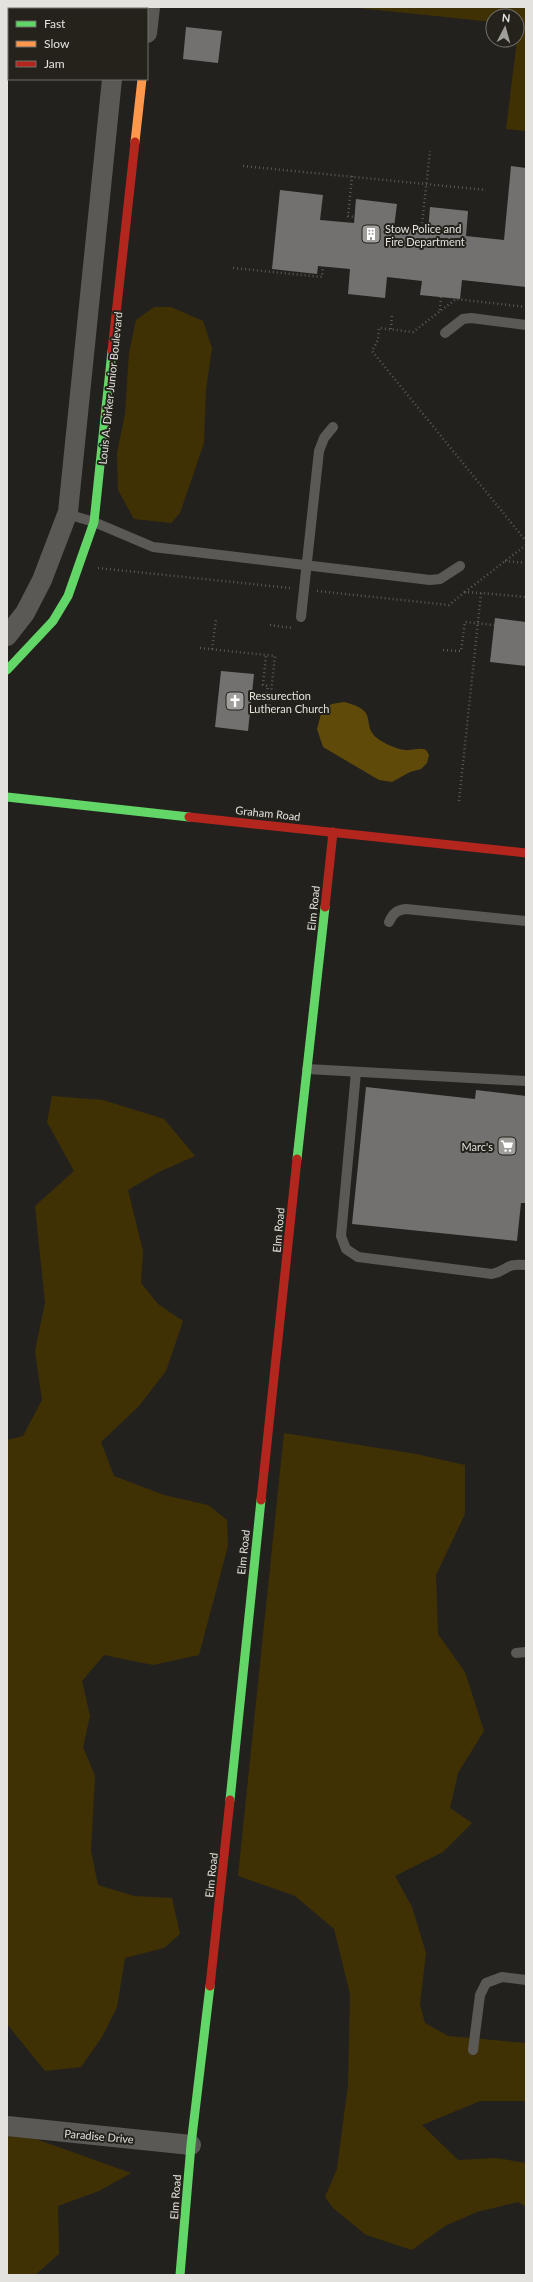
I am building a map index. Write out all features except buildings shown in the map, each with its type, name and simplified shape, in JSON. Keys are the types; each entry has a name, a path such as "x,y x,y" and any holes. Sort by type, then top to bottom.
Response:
{"street":[{"path":"148,24 150,7"},
{"path":"7,636 25,613 42,580 67,514 73,475 112,80"},
{"name":"Louis A. Dirker Junior Boulevard","path":"7,670 53,620 68,596 94,522 142,80"},
{"name":"Graham Road","path":"7,797 526,853"},
{"name":"Elm Road","path":"180,2275 191,2145 218,1918 333,832"},
{"name":"Paradise Drive","path":"7,2126 191,2145"}],"lane":[{"path":"445,333 463,320 471,318 526,325"},
{"path":"301,617 319,451 324,438 333,427"},
{"path":"67,514 94,522 153,547 430,580 440,579 460,566"},
{"path":"389,922 392,915 399,910 406,909 526,921"},
{"path":"307,1069 526,1081"},
{"path":"356,1072 341,1236 346,1249 358,1257 492,1274 499,1272 506,1266 513,1264 526,1265"},
{"path":"473,2050 480,1994 486,1983 502,1977 526,1980"}],"path":[{"path":"428,224 422,224 430,151"},
{"path":"243,166 486,190"},
{"path":"352,176 348,216 354,217"},
{"path":"233,268 322,277 323,266"},
{"path":"440,311 441,297"},
{"path":"526,307 456,299 413,332 379,328 378,340 372,351 526,541"},
{"path":"391,329 392,313"},
{"path":"80,563 91,567 448,605 526,545"},
{"path":"505,561 526,563"},
{"path":"465,592 526,597"},
{"path":"459,801 481,593"},
{"path":"212,649 216,619"},
{"path":"443,650 461,650 465,622 494,625"},
{"path":"270,625 292,628"},
{"path":"200,648 212,649 266,655 275,656 269,711 265,710 268,686 263,685 266,655"}],"shaded area":[{"path":"349,7 526,7 526,131 506,129 516,48 525,48 525,8 485,8 485,21"},
{"path":"154,307 171,307 203,321 212,348 206,389 204,443 180,513 171,523 134,519 118,490 117,453 125,414 129,353 136,320"},
{"path":"344,702 362,709 368,718 372,733 383,742 401,749 426,750 429,755 427,763 421,769 410,772 392,782 379,780 323,747 317,729 322,710 332,704"},
{"path":"52,1096 103,1100 164,1119 195,1156 159,1172 128,1190 143,1251 141,1283 158,1304 183,1321 166,1371 139,1406 101,1442 114,1476 164,1495 208,1505 227,1520 228,1546 199,1655 153,1665 104,1655 82,1681 90,1716 83,1747 95,1776 91,1851 98,1885 134,1896 172,1898 180,1934 164,1948 125,1958 117,2007 102,2037 81,2067 45,2071 7,2024 7,1440 23,1436 42,1400 35,1351 45,1303 35,1206 74,1171 47,1122"},
{"path":"284,1433 416,1454 465,1465 465,1514 436,1575 438,1634 465,1672 484,1731 458,1773 450,1808 472,1823 443,1852 395,1876 412,1907 426,1953 420,2004 425,2023 448,2036 526,2043 526,2101 480,2101 422,2125 458,2160 496,2158 526,2163 526,2207 518,2202 477,2212 445,2226 412,2250 366,2235 333,2208 325,2197 337,2169 348,2085 350,1994 334,1929 295,1896 238,1876"},
{"path":"7,2136 36,2139 131,2173 99,2191 58,2206 59,2254 35,2275 7,2275"}],"traffic: fast":[{"path":"7,670 53,621 68,596 94,522 112,351"},
{"path":"7,797 189,817"},
{"path":"297,1159 325,907"},
{"path":"230,1800 261,1500"},
{"path":"180,2275 191,2145 210,1986"}],"traffic: slow":[{"path":"135,142 142,80"}],"traffic: jam":[{"path":"112,351 135,142"},
{"path":"189,817 526,853"},
{"path":"325,907 333,832"},
{"path":"261,1500 297,1159"},
{"path":"210,1986 230,1800"}],"place":[{"name":"Stow Police and Fire Department","path":"371,234"},
{"name":"Ressurection Lutheran Church","path":"235,701"},
{"name":"Marc's","path":"507,1146"}]}
